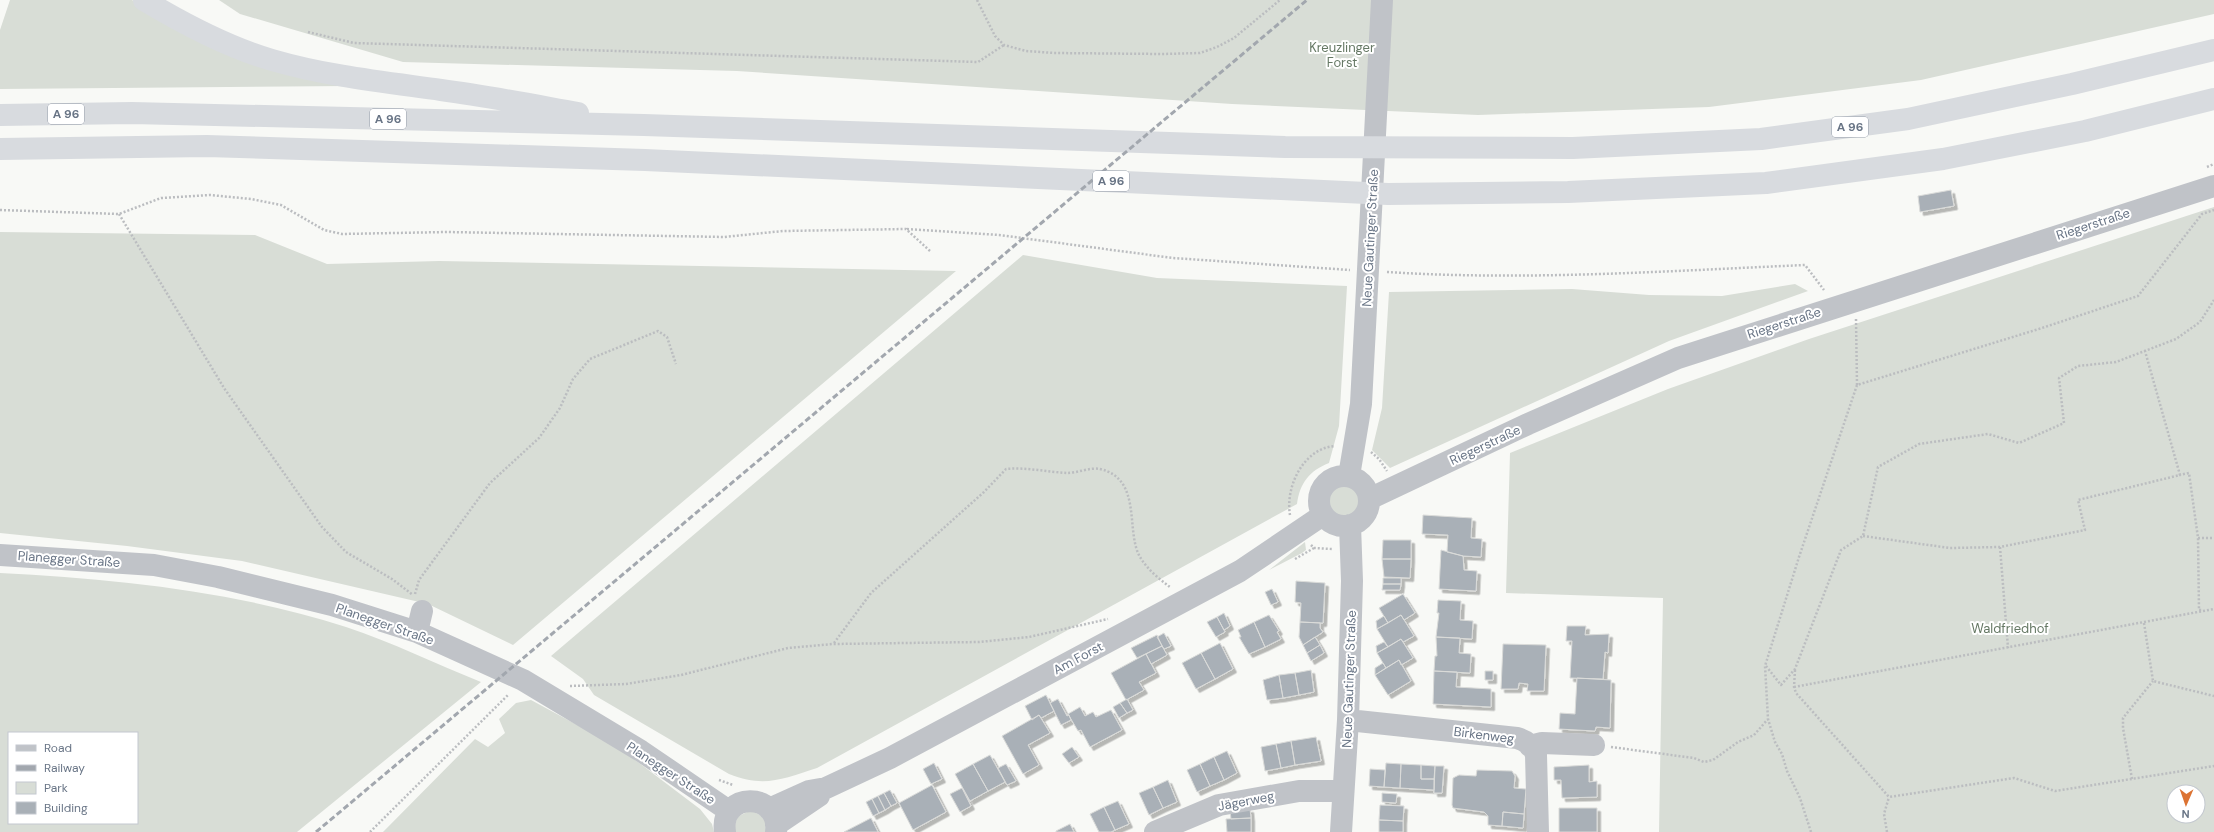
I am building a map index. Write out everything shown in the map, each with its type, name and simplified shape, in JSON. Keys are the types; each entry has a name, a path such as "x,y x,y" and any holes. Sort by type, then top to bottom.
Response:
{"highway":[{"path":"144,0 176,20 215,38 271,60 327,74 518,102 644,125"},
{"name":"A 96","path":"0,115 132,113 644,125 1285,147 1573,148 1761,138 1908,119 2072,84 2214,50"},
{"name":"A 96","path":"0,149 215,146 645,160 1388,194 1568,192 1766,183 1943,160 2085,131 2214,99"}],"street":[{"name":"Neue Gautinger Straße","path":"1349,476 1361,404 1379,84 1382,0"},
{"name":"Riegerstraße","path":"1369,499 1528,424 1678,358 2214,186"},
{"path":"1340,475 1349,476 1363,484 1369,499 1364,515 1358,522 1350,525 1335,524 1323,515 1319,507 1320,490 1332,478 1340,475"},
{"name":"Am Forst","path":"774,822 809,791 826,788 890,758 1240,571 1323,515"},
{"name":"Neue Gautinger Straße","path":"1341,832 1348,720 1352,581 1350,525"},
{"name":"Planegger Straße","path":"0,555 154,565 218,577 332,605 417,632 523,680 641,752 729,811"},
{"path":"417,632 422,611"},
{"name":"Birkenweg","path":"1348,720 1517,738 1530,746 1536,754 1538,832"},
{"path":"1530,746 1542,743 1594,745"},
{"name":"Jägerweg","path":"1155,832 1219,805 1298,791 1343,791"},
{"name":"Planegger Straße","path":"725,832 725,818 729,811 739,803 752,801 760,802 774,822"}],"path":[{"path":"977,0 996,36 1004,45 1026,51 1054,53 1200,53 1234,38 1280,0"},
{"path":"308,32 354,43 978,62 1004,45"},
{"path":"0,210 119,214 160,198 210,195 251,198 281,205 324,230 342,234 447,232 724,237 783,231 906,229 999,235 1173,258 1369,262 1448,276 1588,274 1805,265 1813,273 1824,290"},
{"path":"1858,385 2138,296 2202,214 2214,210"},
{"path":"119,214 224,388 322,527 346,552 392,579 414,597 419,580 490,483 539,438 560,408 573,379 590,359 658,331 667,337 676,364"},
{"path":"906,229 930,251"},
{"path":"1811,832 1800,798 1787,771 1782,754 1775,742 1768,719 1765,666 1799,557 1858,385 1856,300"},
{"path":"1863,536 1878,467 1920,444 1988,434 2019,443 2064,422 2059,378 2078,366 2116,362 2176,339 2200,322 2214,300"},
{"path":"2078,500 2180,475 2145,351"},
{"path":"833,644 871,593 973,502 1006,469 1020,468 1036,471 1071,473 1099,468 1115,475 1124,485 1130,504 1139,557 1156,576 1171,588"},
{"path":"2078,500 2189,473 2198,538 2199,610 2214,608"},
{"path":"1889,798 1796,693 1794,687 1795,669 1841,550 1863,536 1950,548 2000,547 2084,530 2078,500"},
{"path":"1300,531 1314,548 1321,547 1336,550"},
{"path":"2198,538 2214,538"},
{"path":"2000,547 2008,648"},
{"path":"1794,687 2144,623 2214,608"},
{"path":"573,690 567,686 626,684 681,674 788,648 833,644 979,642 1029,637 1111,618"},
{"path":"2132,779 2123,728 2124,718 2152,681 2144,623"},
{"path":"1765,666 1782,685 1795,669"},
{"path":"370,832 523,680"},
{"path":"2152,681 2214,696"},
{"path":"1594,745 1687,757 1704,762 1713,760 1738,742 1754,735 1768,719"},
{"path":"1889,798 2014,778 2055,790 2214,766"},
{"path":"716,778 737,786"},
{"path":"1887,832 1884,814 1889,798"}],"green space":[{"path":"10,0 132,0 138,4 347,86 0,89 0,30"},
{"name":"Kreuzlinger Forst","path":"219,0 2214,0 2214,14 1921,80 1709,107 1478,115 1232,104 737,71 403,62 240,14"},
{"name":"Waldfriedhof","path":"2214,207 2214,832 1659,832 1663,598 1506,593 1510,453 1668,389 1809,339"},
{"path":"0,232 255,235 327,264 439,261 956,271 513,645 428,604 242,561 127,546 0,533"},
{"path":"1023,255 1157,278 1347,286 1339,426 1329,463 1311,474 1303,484 1297,504 817,768 794,776 773,780 753,781 729,774 594,695 583,679 551,656"},
{"path":"1795,284 1808,291 1669,341 1390,468 1372,450 1382,408 1389,292 1572,289 1649,295 1722,296"},
{"path":"1347,485 1353,487 1358,492 1360,501 1358,510 1353,515 1341,517 1335,515 1330,510 1328,498 1330,492 1335,487"},
{"path":"1305,542 1306,550 1269,570"},
{"path":"0,573 131,583 261,604 363,633 481,682 297,832 0,832"},
{"path":"531,700 618,747 700,809 712,824 714,832 383,832 475,739 488,747 505,733 499,719 516,703"},
{"path":"751,810 765,818 766,832 734,832 737,817"}],"building":[{"path":"1951,190 1954,206 1920,212 1918,196"},
{"path":"1423,515 1472,518 1471,538 1482,539 1481,557 1463,556 1447,552 1448,535 1422,534"},
{"path":"1383,540 1411,540 1411,559 1382,559"},
{"path":"1441,550 1463,556 1464,570 1477,571 1476,591 1439,589"},
{"path":"1382,559 1411,559 1410,578 1384,577"},
{"path":"1383,578 1401,578 1401,584 1383,584"},
{"path":"1296,581 1325,583 1323,623 1300,622 1301,603 1295,602"},
{"path":"1383,584 1401,584 1400,590 1382,590"},
{"path":"1272,589 1278,602 1271,605 1265,592"},
{"path":"1403,594 1415,613 1404,620 1401,615 1388,623 1379,608"},
{"path":"1438,600 1461,601 1460,620 1473,621 1472,639 1436,637 1439,613 1437,613"},
{"path":"1224,613 1230,626 1224,630 1217,617"},
{"path":"1269,615 1279,631 1277,632 1281,639 1265,647 1254,622"},
{"path":"1401,615 1414,636 1403,642 1401,639 1388,647 1377,629"},
{"path":"1384,616 1388,623 1377,629 1376,621"},
{"path":"1217,617 1225,632 1216,637 1207,622"},
{"path":"1254,622 1265,647 1249,654 1239,637 1241,637 1238,630"},
{"path":"1300,622 1320,623 1320,628 1323,632 1303,645 1299,637"},
{"path":"1567,626 1586,626 1585,635 1609,634 1608,653 1605,652 1603,679 1570,678 1572,641 1566,641"},
{"path":"1164,633 1171,646 1164,649 1157,637"},
{"path":"1157,635 1162,646 1137,658 1131,648"},
{"path":"1315,637 1320,645 1307,653 1303,645"},
{"path":"1436,637 1460,638 1459,653 1471,654 1470,673 1434,671 1435,656 1437,656"},
{"path":"1401,639 1413,658 1401,665 1399,660 1386,668 1377,653"},
{"path":"1384,642 1388,647 1377,653 1376,646"},
{"path":"1220,643 1233,669 1215,679 1201,653"},
{"path":"1503,644 1546,645 1544,691 1527,691 1528,684 1519,683 1518,689 1501,689"},
{"path":"1320,645 1324,653 1311,661 1307,653"},
{"path":"1162,646 1167,655 1151,664 1146,654"},
{"path":"1201,653 1215,679 1196,689 1182,663"},
{"path":"1146,654 1156,673 1139,682 1144,690 1126,700 1111,673"},
{"path":"1399,660 1411,681 1388,695 1375,675"},
{"path":"1383,663 1386,668 1375,675 1375,668"},
{"path":"1311,670 1314,692 1299,695 1295,673"},
{"path":"1434,671 1457,672 1456,687 1491,689 1491,707 1433,704"},
{"path":"1485,671 1493,671 1493,680 1485,680"},
{"path":"1295,673 1299,695 1283,698 1279,675"},
{"path":"1279,675 1283,698 1267,700 1263,680"},
{"path":"1577,678 1611,680 1610,728 1596,727 1595,731 1559,729 1560,713 1575,714"},
{"path":"1046,695 1054,711 1041,718 1039,715 1032,720 1025,706"},
{"path":"1058,699 1067,716 1069,715 1071,720 1061,725 1050,703"},
{"path":"1127,699 1133,710 1127,713 1120,703"},
{"path":"1120,703 1127,713 1119,718 1113,707"},
{"path":"1080,707 1085,716 1093,712 1096,717 1111,710 1122,730 1090,747 1081,730 1078,731 1068,714"},
{"path":"1039,715 1050,733 1028,745 1039,765 1023,774 1002,736"},
{"path":"1316,737 1321,761 1295,765 1291,741"},
{"path":"1291,741 1295,765 1281,768 1276,744"},
{"path":"1276,744 1281,768 1265,771 1261,747"},
{"path":"1072,747 1079,757 1069,763 1062,754"},
{"path":"1227,751 1237,773 1224,780 1214,757"},
{"path":"990,755 1005,782 988,791 973,764"},
{"path":"1214,757 1224,780 1210,786 1200,764"},
{"path":"934,763 942,779 931,784 923,769"},
{"path":"1386,763 1401,764 1400,788 1384,787"},
{"path":"973,764 988,791 970,801 955,774"},
{"path":"1006,764 1016,781 1007,785 998,768"},
{"path":"1200,764 1210,786 1197,792 1187,770"},
{"path":"1401,764 1421,765 1421,779 1434,779 1434,790 1400,788"},
{"path":"1421,765 1435,766 1434,779 1421,779"},
{"path":"1589,765 1589,782 1597,781 1597,797 1562,798 1561,780 1554,780 1554,767"},
{"path":"1435,766 1444,766 1442,793 1434,793"},
{"path":"1370,769 1385,770 1384,787 1369,786"},
{"path":"1477,770 1512,771 1515,776 1514,788 1526,789 1524,814 1503,812 1502,826 1488,825 1488,816 1484,812 1453,808 1453,778 1459,775 1476,776"},
{"path":"1168,780 1177,802 1163,808 1153,787"},
{"path":"932,785 946,812 913,830 899,803"},
{"path":"1153,787 1163,808 1149,815 1139,793"},
{"path":"962,788 971,806 960,812 950,794"},
{"path":"890,790 897,803 891,806 884,793"},
{"path":"884,793 891,806 885,810 878,796"},
{"path":"1382,793 1397,794 1396,803 1382,802"},
{"path":"878,796 885,810 879,813 872,799"},
{"path":"872,799 879,813 873,816 866,802"},
{"path":"1118,801 1129,824 1115,830 1104,807"},
{"path":"1380,805 1404,806 1403,821 1379,820"},
{"path":"1104,807 1115,830 1111,832 1099,832 1090,814"},
{"path":"1559,808 1597,808 1597,832 1559,832"},
{"path":"1250,809 1251,818 1231,819 1230,811"},
{"path":"1503,812 1524,814 1523,828 1502,826"},
{"path":"871,818 878,832 844,832"},
{"path":"1251,818 1251,832 1227,832 1226,819"},
{"path":"1379,820 1403,821 1403,832 1379,832"},
{"path":"1070,824 1074,832 1056,832 1056,831"}],"railway":[{"path":"316,832 1307,0"}]}
